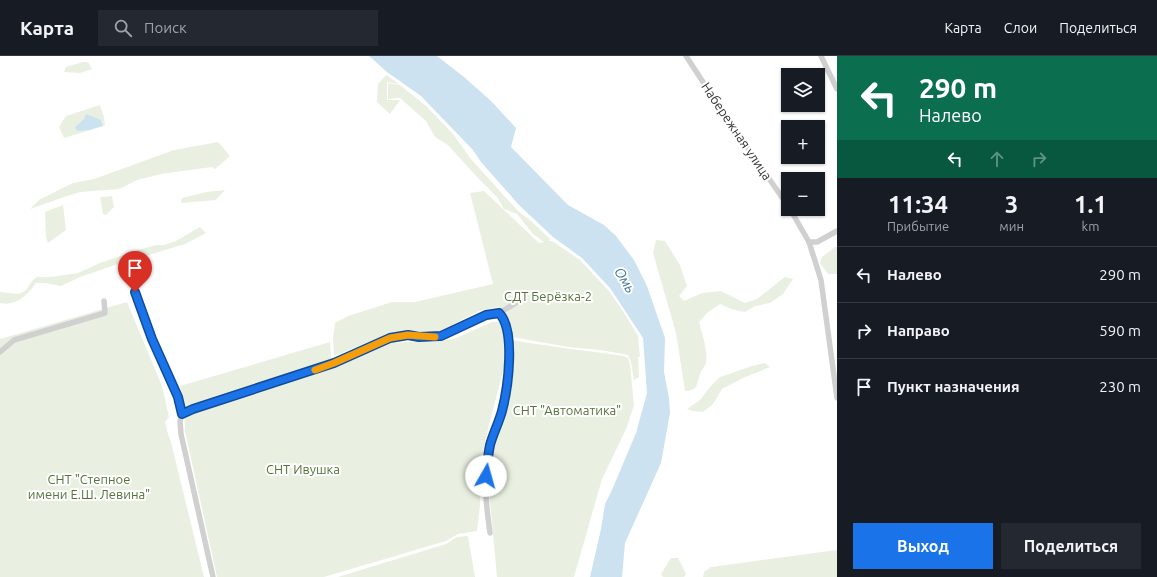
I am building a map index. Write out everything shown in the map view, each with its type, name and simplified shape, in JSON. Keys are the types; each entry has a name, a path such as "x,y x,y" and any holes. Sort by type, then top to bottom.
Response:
{"street":[{"name":"Набережная улица","path":"686,56 781,196"},
{"path":"820,56 837,89"},
{"path":"794,216 809,242 821,280 837,398"},
{"path":"809,242 817,242 837,231"},
{"path":"135,292 152,339 178,397 182,414 180,421 182,440 213,577"},
{"path":"0,352 14,340 105,313 104,301"},
{"path":"182,414 193,409 334,363 390,338 408,335 419,337 441,336 486,315 499,313 516,303"},
{"path":"490,533 486,484 487,468 490,446 502,409 508,374 509,339 504,318 499,313"}],"green space":[{"path":"88,62 92,69 80,73 64,72 66,67"},
{"path":"386,75 399,84 387,82 387,100 400,100 390,114 377,102 378,84"},
{"name":"СДТ Берёзка-2","path":"388,83 400,85 425,105 453,134 470,158 518,211 550,239 549,241 552,241 580,260 608,290 638,336 640,357 638,357 639,377 634,380 631,362 628,355 600,350 568,347 512,337 505,315 498,307 479,311 438,332 407,330 394,332 334,356 333,338 335,323 348,316 392,302 415,302 493,284 470,193 484,191 539,243 544,242 533,234 517,214 504,209 497,197 448,145 435,137 426,121 400,98 388,99"},
{"path":"100,105 105,125 64,138 59,127 66,116"},
{"path":"218,142 230,156 215,169 212,167 161,174 137,180 119,189 80,192 30,209 39,200 73,183 94,179 174,150"},
{"path":"225,190 216,200 181,203 182,198 206,192"},
{"path":"112,196 114,207 106,215 103,214 100,197"},
{"path":"63,205 66,230 48,243 46,237 45,212"},
{"path":"200,227 206,233 185,244 112,266 80,277 61,286 36,283 25,296 16,302 6,304 0,303 0,292 19,294 26,290 37,277 51,277 78,273 100,263 138,250 176,241"},
{"path":"656,240 665,241 680,265 687,286 679,296 684,301 702,293 721,291 745,303 757,299 785,277 793,279 783,294 770,303 755,306 745,312 731,309 720,304 707,313 699,322 705,347 706,363 695,388 690,390 685,391 676,333 653,253"},
{"path":"837,247 837,274 828,274 820,263 822,257"},
{"name":"СНТ \"Степное имени Е.Ш. Левина\"","path":"127,302 162,386 169,417 165,422 204,577 0,577 0,339"},
{"name":"СНТ Ивушка","path":"492,322 500,322 506,340 504,367 485,441 480,470 480,505 477,531 458,534 446,541 324,577 217,577 185,431 184,404 180,386 330,342 331,358 335,367 391,343 437,342 456,338"},
{"name":"СНТ \"Автоматика\"","path":"512,340 624,356 628,358 630,364 634,405 627,427 602,479 574,577 497,577 488,480 494,445 507,404 512,371"},
{"path":"765,363 770,367 743,378 722,389 713,404 703,412 687,409 700,400 720,377"},
{"path":"468,536 475,577 338,577 446,544 457,537"},
{"path":"837,550 837,577 703,577 704,572 711,567"},
{"path":"671,558 678,558 686,574 684,577 663,577 661,574"}],"water":[{"name":"Омь","path":"369,56 437,56 464,77 491,101 516,128 511,147 568,205 604,225 616,236 634,260 647,286 665,338 664,372 670,413 661,463 625,543 622,577 590,577 605,504 636,433 647,393 643,338 610,288 582,258 553,237 519,205 481,162 473,150 421,96 387,72"},
{"path":"86,114 101,120 103,126 89,130 77,131 75,127 84,119"}],"slow traffic":[{"path":"315,370 390,338 408,335 435,337"}],"route":[{"path":"135,292 152,339 178,397 182,414 193,409 334,363 390,338 408,335 419,337 441,336 486,315 499,313 504,318 509,339 508,374 502,409 490,446 486,476"}]}
